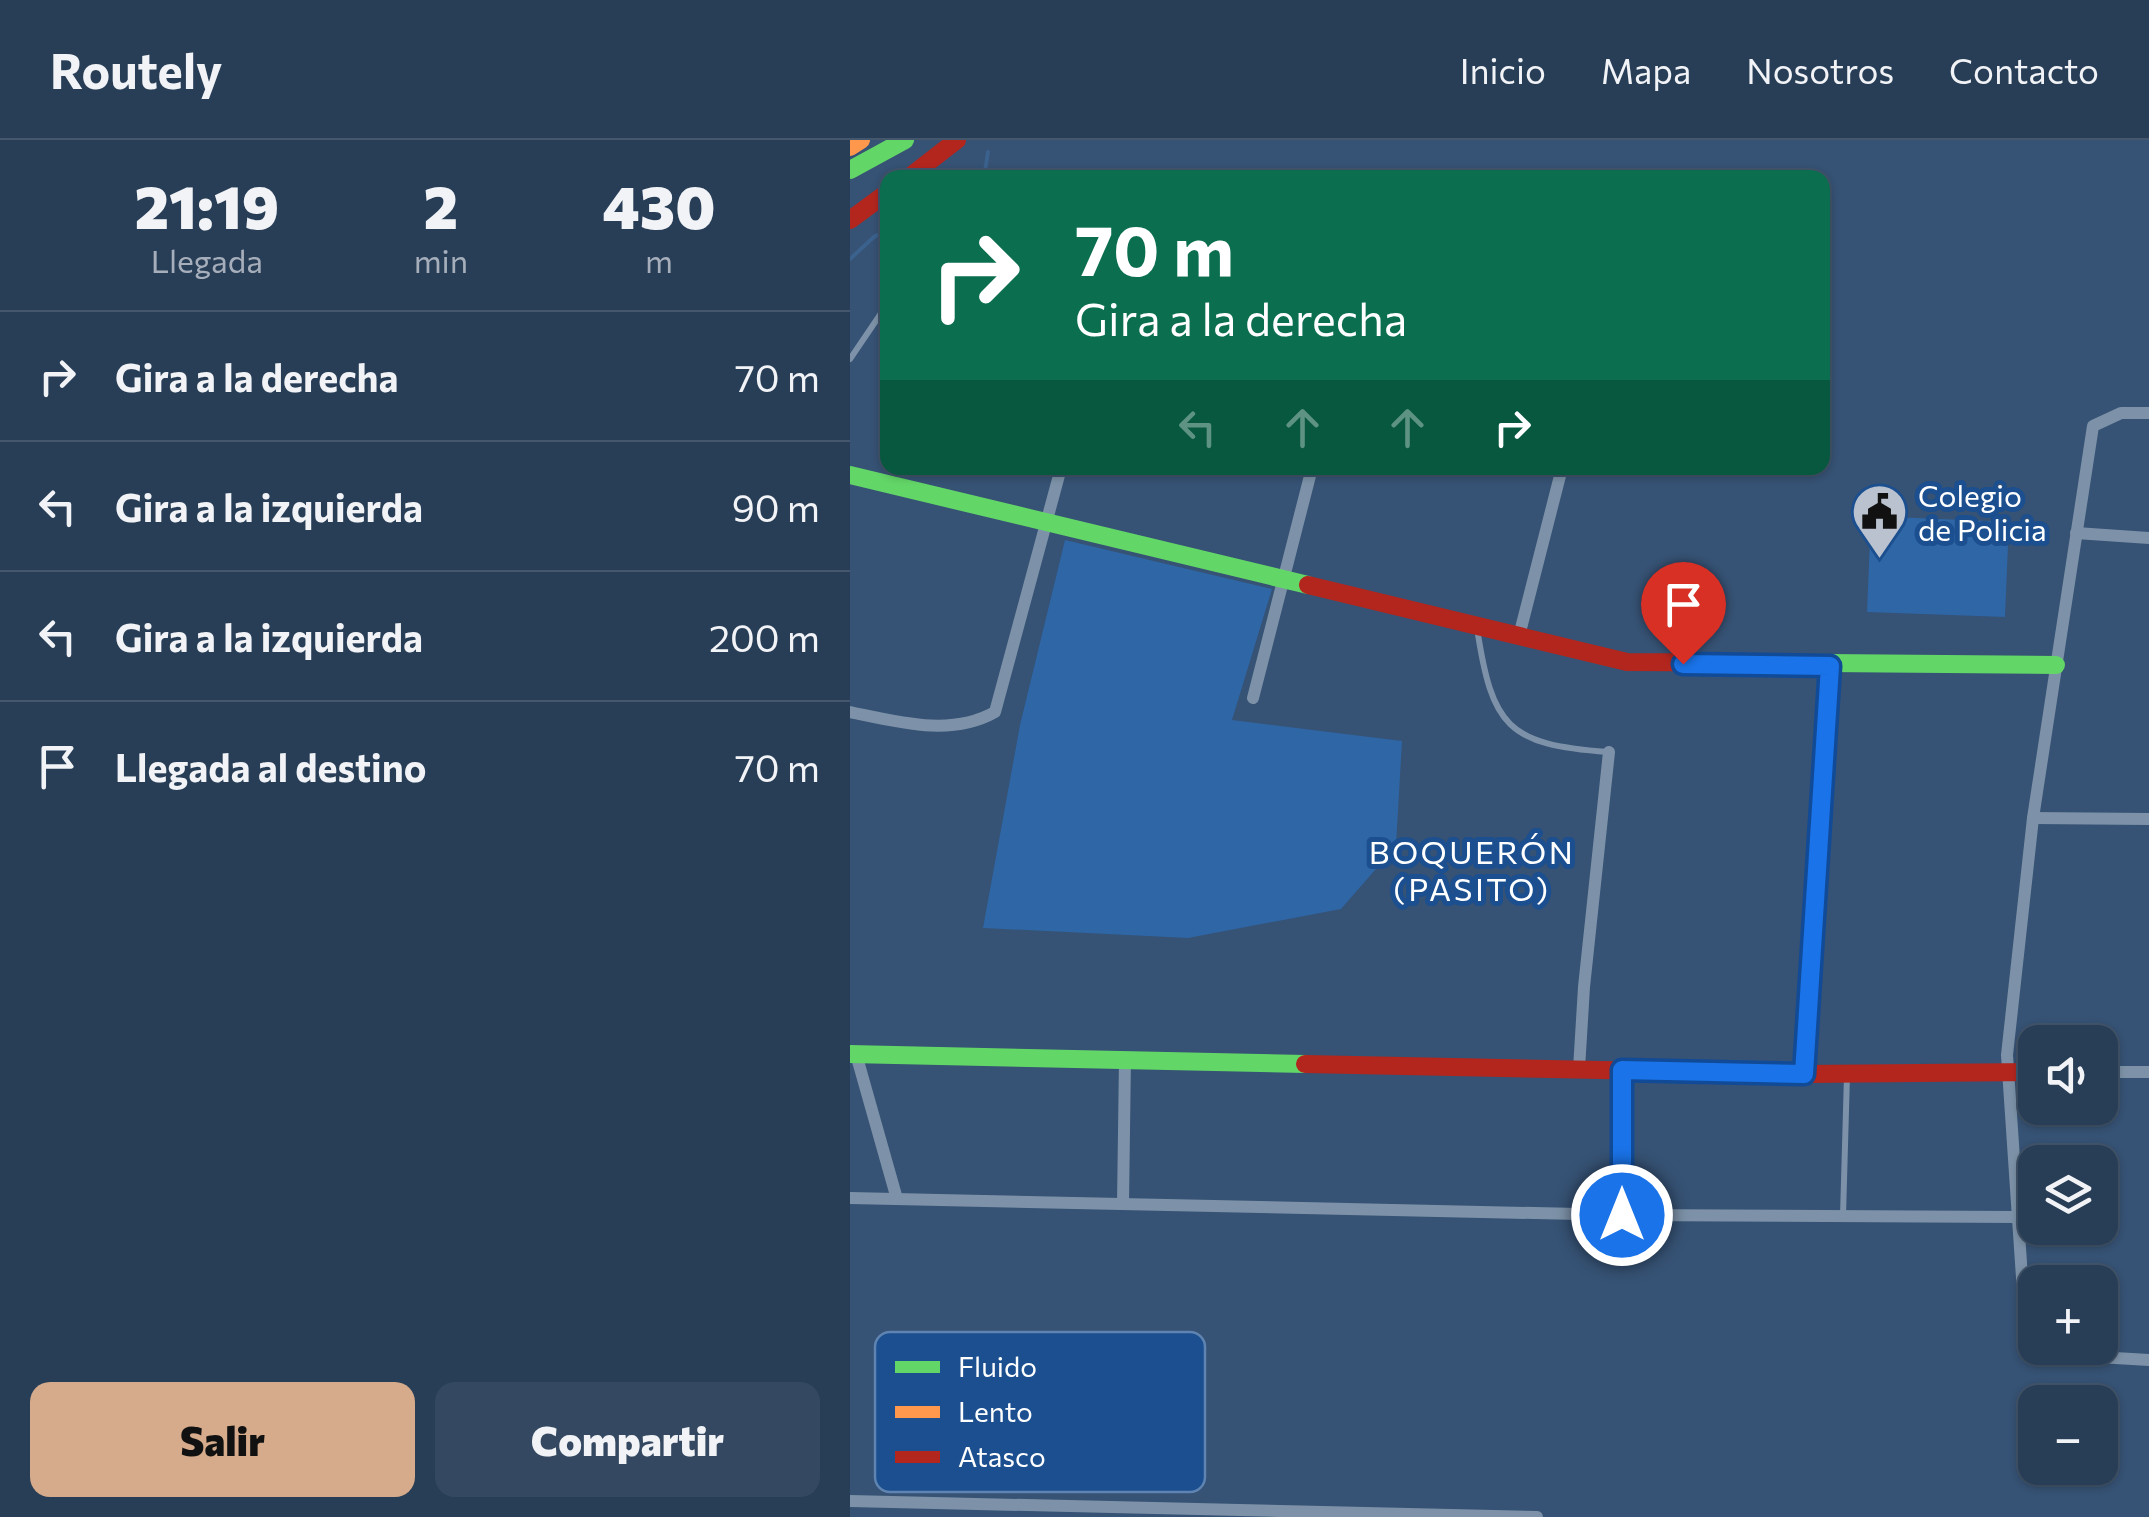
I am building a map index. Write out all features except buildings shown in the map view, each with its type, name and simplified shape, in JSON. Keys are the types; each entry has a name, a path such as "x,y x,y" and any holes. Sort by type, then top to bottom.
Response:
{"main road":[{"path":"850,147 861,140"},
{"path":"850,170 905,140"},
{"path":"918,170 957,140"},
{"path":"850,220 880,198"},
{"path":"850,474 1627,662 2056,665"},
{"path":"853,1054 1804,1074 2018,1072"}],"street":[{"path":"850,1198 1622,1215 2018,1217 2007,1055 2033,818 2092,426 2121,413 2149,413"},
{"path":"850,712 916,726 975,723 995,712 1059,475"},
{"path":"1253,698 1310,475"},
{"path":"1519,636 1560,475"},
{"path":"2076,533 2149,538"},
{"path":"1804,1074 1830,666"},
{"path":"1580,1069 1584,987 1609,752"},
{"path":"2033,818 2149,819"},
{"path":"853,1054 897,1199"},
{"path":"1123,1204 1125,1058"},
{"path":"1622,1070 1622,1215"},
{"path":"2118,1072 2149,1072"},
{"path":"2019,1245 2023,1321 2026,1337 2034,1348 2048,1354 2149,1360"},
{"path":"850,1501 940,1510 1536,1517"}],"lane":[{"path":"850,359 880,315"},
{"path":"1477,626 1490,695 1518,732 1541,744 1609,752"},
{"path":"1843,1216 1847,1074"}],"shaded area":[{"path":"1871,516 2009,522 2005,617 1867,612"},
{"path":"1065,540 1272,589 1232,720 1402,741 1396,846 1341,909 1188,938 983,928 1020,725"}],"waterway":[{"path":"985,170 988,152"},
{"path":"850,259 880,234"}],"traffic: fast":[{"path":"850,170 905,140"},
{"path":"850,475 1308,585"},
{"path":"1826,663 2056,665"},
{"path":"850,1054 1305,1064"}],"traffic: slow":[{"path":"850,147 861,140"}],"traffic: jam":[{"path":"918,170 957,140"},
{"path":"850,220 880,198"},
{"path":"1308,585 1627,662 1826,663"},
{"path":"1305,1064 1804,1074 2018,1072"}],"place":[{"name":"Colegio de Policia","path":"1879,560"}],"district":[{"name":"BOQUERÓN (PASITO)","path":"1472,870"}],"route":[{"path":"1622,1215 1622,1070 1804,1074 1830,666 1683,664"}]}
